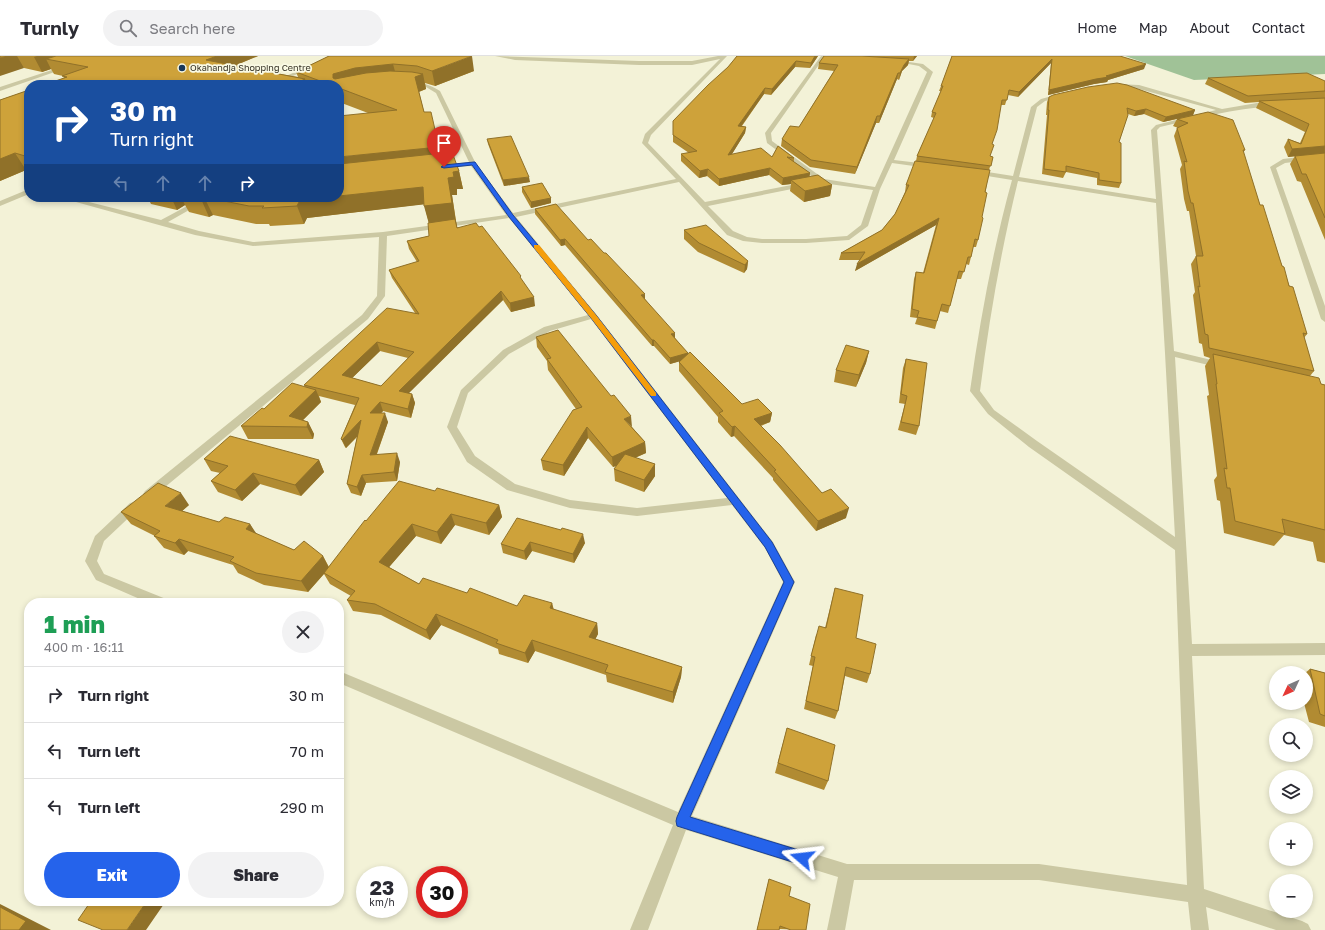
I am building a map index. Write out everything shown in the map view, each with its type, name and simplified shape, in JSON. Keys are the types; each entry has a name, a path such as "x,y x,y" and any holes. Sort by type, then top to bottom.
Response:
{"street":[{"path":"280,80 335,56"},
{"path":"497,56 639,63 692,62 725,56"},
{"path":"725,56 648,134 645,143 705,204 730,232 746,239 762,241 806,241 849,238 864,226 877,189 930,72 922,65 889,61"},
{"path":"822,181 769,142 768,132 822,56 831,57"},
{"path":"27,80 68,66"},
{"path":"0,89 24,81"},
{"path":"404,84 427,86 438,92 474,164 511,216 594,316 735,500 769,545 789,582 682,821 639,930"},
{"path":"1107,85 1139,87 1221,110"},
{"path":"1072,92 1044,100 1037,103 1034,107 1002,231 980,354 975,391 991,412 997,417 1181,548"},
{"path":"1200,930 1196,895 1187,650 1170,353 1154,130 1158,126 1221,110 1253,105 1282,104"},
{"path":"1325,156 1283,161 1272,167 1289,210 1325,319"},
{"path":"890,161 937,167"},
{"path":"434,168 474,164"},
{"path":"968,172 1016,178 1160,202"},
{"path":"81,202 162,222 198,234 253,244 383,234 511,216 681,180"},
{"path":"705,204 822,181 877,189"},
{"path":"0,204 24,193"},
{"path":"162,222 200,202"},
{"path":"150,598 100,577 91,561 98,539 143,498 364,317 381,296 383,234"},
{"path":"594,316 547,329 506,352 464,392 452,427 471,459 511,487 570,504 637,512 735,500"},
{"path":"1170,353 1232,367"},
{"path":"1187,650 1325,649"},
{"path":"344,679 682,821 847,872 1040,872 1196,895 1302,930"},
{"path":"836,930 847,872"}],"green space":[{"path":"1125,56 1325,56 1325,74 1194,80"}],"building":[{"path":"56,56 217,56 206,60 305,79 58,80 67,77 62,76 88,67 46,59"},
{"path":"329,56 472,56 432,71 417,66 393,64 355,68 333,74 333,78 335,79 366,73 390,71 423,74 415,77 424,112 431,112 436,134 444,133 449,146 344,156 344,115 397,110 344,90 344,80 318,80 296,72"},
{"path":"737,56 815,56 811,63 796,61 772,89 765,88 738,126 746,127 728,155 761,148 772,157 778,146 794,158 787,157 810,173 783,178 770,168 719,179 708,169 700,171 681,154 697,151 673,135 673,121 728,67"},
{"path":"824,56 862,56 909,59 900,73 898,73 880,116 877,116 857,167 811,160 782,139 790,126 799,127 838,65 819,63"},
{"path":"952,56 1120,56 1146,64 1106,76 1109,77 1049,90 1052,59 1019,92 1009,90 1007,100 1002,100 997,130 992,144 994,145 990,156 993,157 991,166 917,156 936,113 932,112 943,86 941,86"},
{"path":"1307,73 1325,81 1325,91 1248,96 1208,78"},
{"path":"1117,83 1127,85 1195,110 1166,117 1146,109 1136,111 1127,108 1128,115 1119,142 1121,143 1121,183 1099,180 1099,173 1066,166 1066,172 1044,169 1049,97 1088,87"},
{"path":"24,92 24,156 15,153 0,159 0,100"},
{"path":"1325,98 1325,146 1292,149 1288,139 1301,144 1309,124 1259,101"},
{"path":"1208,112 1233,120 1245,150 1243,150 1260,205 1263,205 1289,286 1293,287 1307,334 1303,333 1314,371 1209,348 1208,335 1205,334 1198,286 1200,287 1196,256 1203,256 1193,203 1191,203 1188,191 1184,161 1187,162 1177,128 1188,123 1177,119"},
{"path":"511,136 529,177 503,180 487,139"},
{"path":"452,152 459,171 453,172 454,177 448,178 452,203 424,206 423,187 344,195 344,163"},
{"path":"1325,153 1325,218 1306,174 1302,174 1295,156"},
{"path":"915,161 990,170 985,192 987,193 983,218 978,240 975,239 971,257 968,257 964,272 959,271 950,306 942,304 937,321 917,317 919,311 912,309 916,272 924,273 939,218 857,264 865,252 841,253 882,230 895,214 909,185 906,185"},
{"path":"818,175 832,185 805,191 791,180"},
{"path":"542,183 551,198 531,202 522,187"},
{"path":"229,202 299,202 297,206 262,208 264,206 249,206"},
{"path":"556,204 588,240 591,239 604,253 606,253 645,294 641,295 675,333 671,334 688,353 670,358 654,340 652,340 565,239 560,240 535,209"},
{"path":"455,219 457,228 476,223 479,227 482,226 521,276 520,277 534,297 510,303 501,291 399,391 412,394 408,409 380,402 370,413 385,413 370,455 397,453 394,472 362,475 357,487 347,484 361,420 342,440 341,439 359,398 304,385 387,308 419,314 389,270 419,261 407,241 429,236 428,223","holes":["377,342 414,352 381,386 342,375"]},
{"path":"706,225 748,261 745,265 699,243 684,230"},
{"path":"558,330 611,396 614,395 631,416 624,419 645,442 612,457 587,427 563,465 541,460 573,410 582,407 547,359 551,358 536,337"},
{"path":"846,345 869,351 859,375 836,370"},
{"path":"690,352 742,404 758,399 772,413 754,419 780,445 822,493 831,489 849,508 818,521 774,471 776,470 735,426 732,427 719,413 723,411 679,362"},
{"path":"1213,354 1319,378 1321,384 1325,385 1325,530 1282,519 1285,534 1235,521 1230,488 1227,488 1224,468 1227,469"},
{"path":"906,359 927,363 919,426 901,422 907,396 901,394"},
{"path":"292,383 316,390 289,416 308,422 307,427 241,426 262,408 264,409"},
{"path":"230,436 319,460 295,485 253,473 235,490 211,481 228,466 204,459"},
{"path":"625,454 655,464 644,480 614,469"},
{"path":"399,481 435,491 437,488 499,505 486,523 451,514 437,532 412,524 379,562 419,584 423,578 467,593 470,588 517,606 524,595 552,603 550,608 597,623 589,637 682,667 673,692 605,672 608,665 532,640 525,653 496,643 498,640 436,614 426,630 375,604 347,600 355,591 324,573 365,520 366,521"},
{"path":"158,483 181,493 165,506 219,522 225,517 250,524 246,529 294,550 304,541 323,556 301,581 256,573 230,561 234,557 179,539 175,543 154,536 160,531 121,512"},
{"path":"517,518 561,530 562,528 583,534 573,554 530,542 524,551 501,544"},
{"path":"835,588 863,595 856,638 876,644 870,674 846,667 838,711 806,701 815,657 811,656 819,626 826,628"},
{"path":"1313,670 1325,673 1325,716 1320,714 1313,682"},
{"path":"787,728 835,745 828,781 778,763"},
{"path":"769,879 791,887 789,896 810,904 806,930 791,930 780,926 779,930 757,930"},
{"path":"88,906 144,906 127,930 103,930 78,920"},
{"path":"0,907 26,921 19,930 0,930"}],"slow traffic":[{"path":"536,247 594,316 653,394"}],"place":[{"name":"Okahandja Shopping Centre","path":"182,68"}],"route":[{"path":"444,167 474,164 511,216 594,316 769,545 789,582 682,821 802,858"}]}
